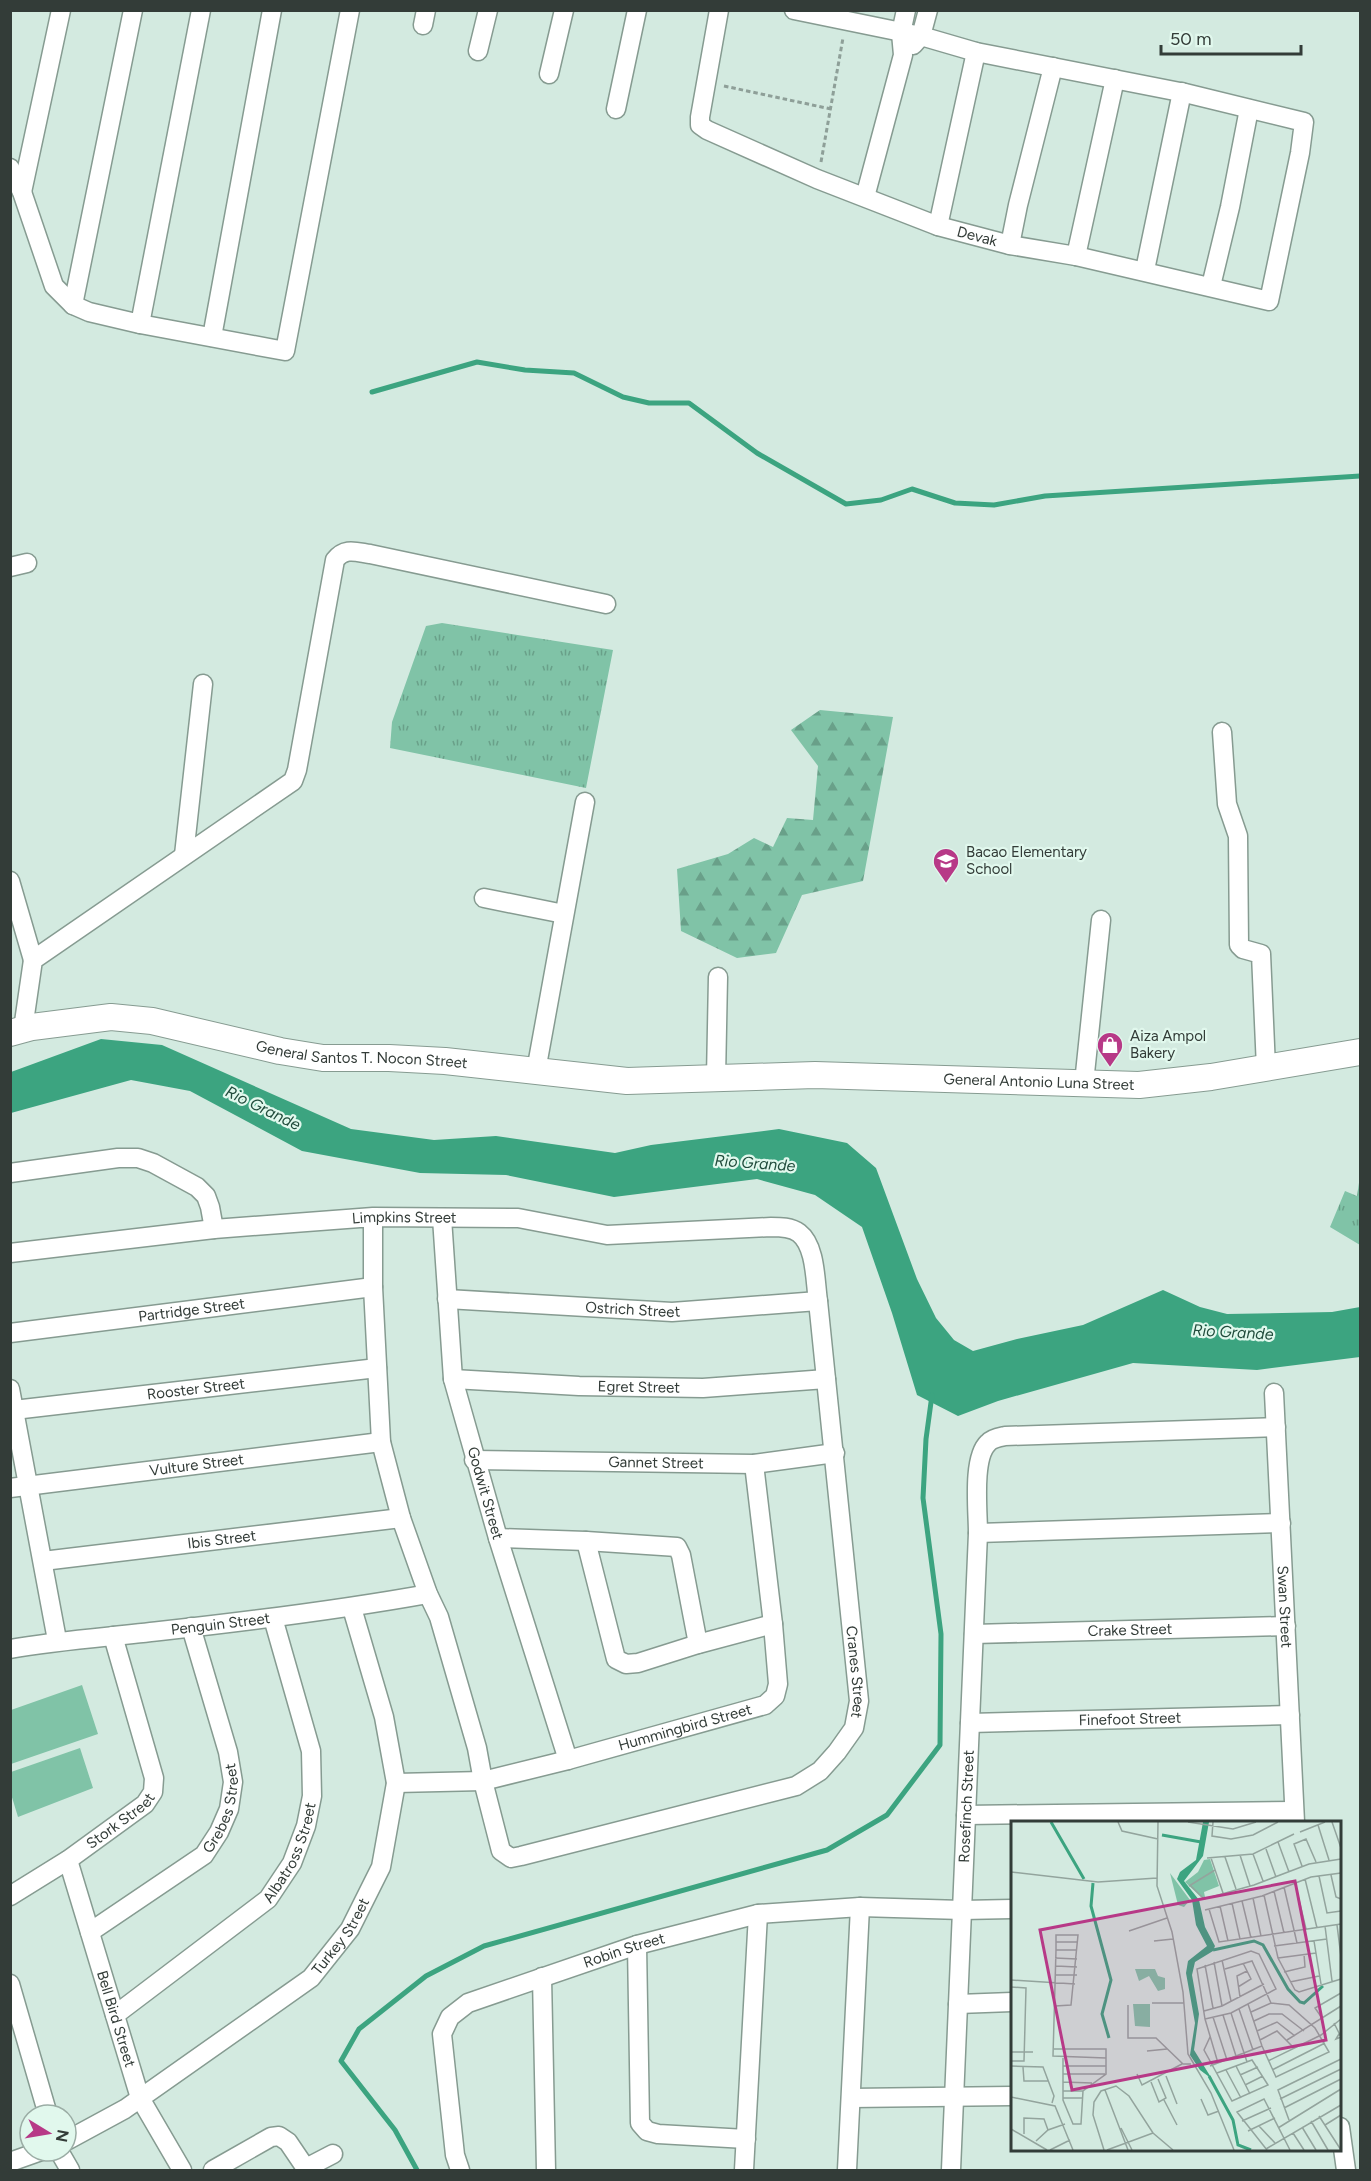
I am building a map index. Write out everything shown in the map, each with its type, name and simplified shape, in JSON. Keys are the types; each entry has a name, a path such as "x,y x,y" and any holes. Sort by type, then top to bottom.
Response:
{"main road":[{"name":"General Santos T. Nocon Street","path":"17,1031 111,1017 152,1021 280,1051 323,1058 434,1060 627,1081 716,1078"},
{"name":"General Antonio Luna Street","path":"716,1078 815,1075 1139,1085 1211,1077 1360,1052"}],"street":[{"path":"22,192 61,10"},
{"path":"73,305 133,10"},
{"path":"140,324 201,10"},
{"path":"212,337 272,10"},
{"path":"10,168 22,192 54,286 73,305 89,312 140,324 285,351 350,10"},
{"path":"478,51 488,10"},
{"path":"549,74 564,10"},
{"path":"616,109 637,10"},
{"path":"707,82 719,10"},
{"path":"794,10 921,36 976,52 1115,79 1249,109 1230,207 1211,286"},
{"path":"865,197 903,55 901,33 906,10"},
{"path":"903,55 921,36 928,10"},
{"path":"938,226 976,52"},
{"path":"1010,245 1053,68"},
{"path":"1076,256 1115,79"},
{"name":"Devak","path":"707,82 700,125 817,179 938,226 1010,245 1145,270 1269,301 1293,188 1304,122 1249,109"},
{"path":"1145,270 1182,93"},
{"path":"33,960 293,781 297,770 335,560 340,553 349,551 370,554 606,604"},
{"path":"184,855 203,684"},
{"path":"1222,732 1227,804 1238,836 1239,945 1243,949 1261,954 1266,1068"},
{"path":"536,1071 585,802"},
{"path":"10,881 33,960 17,1031"},
{"path":"484,898 564,914"},
{"path":"1084,1083 1101,920"},
{"path":"716,1078 718,977"},
{"path":"10,1173 118,1158 138,1158 153,1163 197,1187 206,1196 214,1229"},
{"path":"373,1217 381,1442 401,1518 428,1594 439,1617 477,1748 483,1781"},
{"name":"Limpkins Street","path":"10,1253 214,1229 373,1217 518,1218 607,1235 771,1227 797,1232"},
{"name":"Godwit Street","path":"442,1218 453,1379 474,1460 568,1760"},
{"name":"Cranes Street","path":"483,1781 501,1851 511,1858 796,1785 820,1771 854,1728 859,1701 819,1301 811,1254 806,1240 797,1232"},
{"name":"Partridge Street","path":"10,1333 374,1287"},
{"name":"Ostrich Street","path":"447,1299 672,1312 819,1301"},
{"name":"Rooster Street","path":"14,1410 377,1368"},
{"name":"Egret Street","path":"453,1379 579,1386 703,1388 826,1379"},
{"path":"10,1389 14,1410 19,1487 43,1561 57,1640"},
{"name":"Swan Street","path":"1274,1393 1295,1817"},
{"name":"Rosefinch Street","path":"951,2170 979,1466 982,1453 988,1443 1005,1436 1276,1426"},
{"name":"Vulture Street","path":"19,1487 381,1442"},
{"name":"Gannet Street","path":"474,1460 754,1464 835,1453"},
{"name":"Hummingbird Street","path":"396,1783 483,1781 568,1760 765,1705 775,1696 778,1684 754,1464"},
{"name":"Ibis Street","path":"43,1561 401,1518"},
{"path":"978,1533 1281,1523"},
{"path":"498,1538 586,1541 677,1548 681,1555 698,1644"},
{"path":"586,1541 616,1659 626,1664 638,1663 773,1624"},
{"name":"Penguin Street","path":"10,1649 57,1640 190,1628 352,1608 428,1594"},
{"name":"Turkey Street","path":"78,2134 125,2109 311,1978 350,1929 381,1867 396,1783 384,1717 352,1608"},
{"name":"Albatross Street","path":"115,2015 268,1899 292,1863 306,1826 312,1796 311,1751 273,1618"},
{"name":"Crake Street","path":"974,1634 1286,1626"},
{"name":"Grebes Street","path":"90,1932 204,1855 219,1832 229,1809 233,1782 228,1752 190,1628"},
{"name":"Stork Street","path":"10,1896 68,1860 145,1804 153,1792 154,1778 113,1636"},
{"name":"Finefoot Street","path":"970,1723 1290,1715"},
{"path":"966,1815 1295,1817"},
{"name":"Bell Bird Street","path":"68,1860 140,2098 182,2170"},
{"path":"847,2170 860,1907"},
{"name":"Robin Street","path":"460,2170 455,2155 442,2034 450,2017 468,2003 637,1945 758,1914 860,1907 1011,1909"},
{"path":"744,2170 758,1914"},
{"path":"637,1945 640,2123 647,2131 658,2134 746,2139"},
{"path":"542,1977 546,2170"},
{"path":"10,1984 45,2103"},
{"path":"958,2004 1011,2002"},
{"path":"851,2098 1011,2096"},
{"path":"1341,2134 1346,2170"},
{"path":"213,2170 271,2137 279,2136 288,2142 306,2169 333,2154"}],"path":[{"path":"817,179 846,22"},
{"path":"707,82 831,109"}],"green space":[{"path":"442,623 613,650 586,788 390,748 392,722 426,626"},
{"path":"820,710 893,717 863,881 802,895 776,953 737,958 681,931 677,869 728,854 754,838 773,847 787,818 813,820 818,766 791,730"},
{"path":"1360,1176 1360,1245 1330,1227 1345,1191 1357,1196"},
{"path":"82,1685 98,1734 11,1764 11,1710"},
{"path":"80,1748 93,1788 18,1817 11,1794 11,1772"}],"water":[{"name":"Rio Grande","path":"101,1039 162,1045 351,1129 434,1140 496,1136 615,1153 651,1145 779,1129 847,1143 876,1168 917,1279 936,1318 954,1340 973,1351 1083,1325 1163,1290 1200,1307 1227,1314 1332,1312 1360,1307 1360,1357 1257,1370 1133,1363 998,1401 958,1416 917,1395 862,1227 815,1195 757,1179 614,1197 506,1175 420,1173 302,1151 190,1091 131,1080 11,1113 11,1072"}],"waterway":[{"path":"372,392 477,362 525,370 574,373 623,397 649,403 689,403 757,453 846,504 881,500 912,489 955,503 994,505 1045,496 1360,476"},
{"path":"417,2170 395,2130 341,2061 359,2029 426,1976 484,1946 827,1850 887,1815 940,1745 941,1634 923,1498 926,1439 932,1395"}],"place":[{"name":"Bacao Elementary School","path":"946,884"},
{"name":"Aiza Ampol Bakery","path":"1110,1068"}]}
